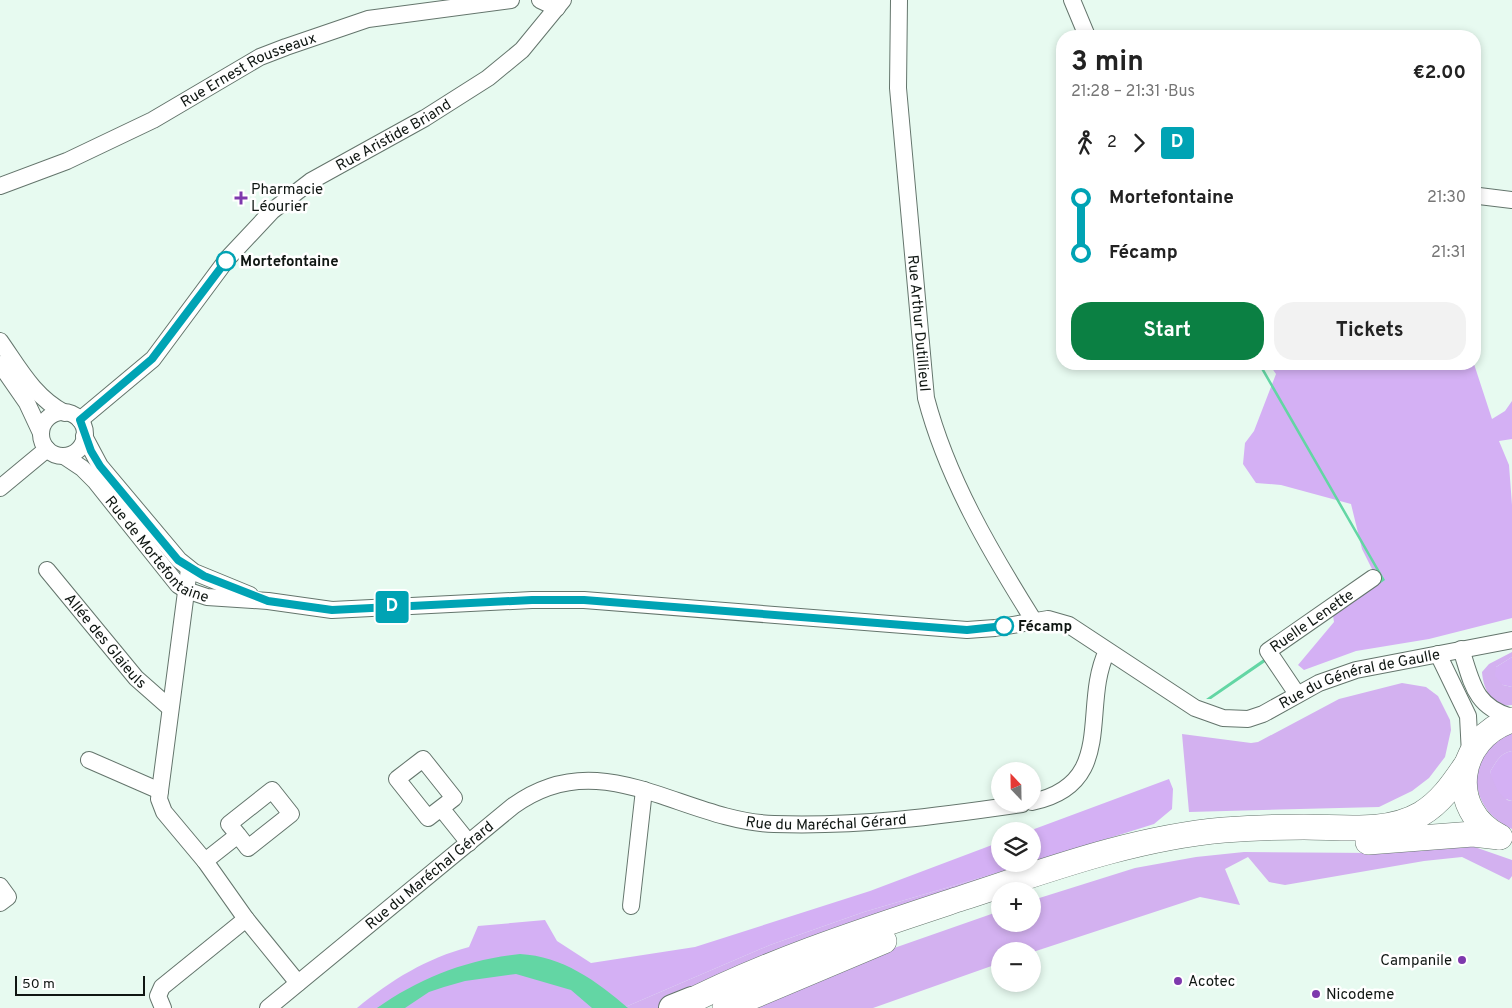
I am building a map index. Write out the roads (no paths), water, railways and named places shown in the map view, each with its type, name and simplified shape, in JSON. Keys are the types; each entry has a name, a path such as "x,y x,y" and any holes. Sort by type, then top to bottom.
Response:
{"main road":[{"path":"680,1005 762,969 857,933 1123,847 1167,837 1222,830 1284,827 1376,827 1395,824 1420,814 1437,802 1487,733 1512,718"},
{"path":"1468,760 1465,790 1470,806 1479,821 1505,839"},
{"path":"1041,886 1131,859 1199,846 1259,842 1380,842 1473,834 1505,839"},
{"path":"725,1008 885,940 991,903"}],"street":[{"name":"Rue Ernest Rousseaux","path":"0,186 67,161 144,124 260,57 286,47 368,20 511,0"},
{"path":"540,0 560,4"},
{"name":"Rue Arthur Dutillieul","path":"899,0 898,88 926,398 936,432 981,534 1034,621"},
{"path":"1072,0 1084,30"},
{"name":"Rue Aristide Briand","path":"82,428 152,359 228,258 272,212 298,190 324,173 425,118 488,78 522,50 560,4"},
{"path":"1481,196 1512,200"},
{"path":"0,341 37,393 46,402 64,412 82,428 77,451 64,456 55,454 47,449 27,402 0,364"},
{"path":"41,433 44,423 48,418 64,412"},
{"name":"Rue de Mortefontaine","path":"82,428 100,466 178,560 189,569 229,587 268,601"},
{"path":"0,488 47,449"},
{"name":"Rue de Mortefontaine","path":"64,456 82,468 95,481 174,581 186,590 207,597 268,601 332,610 532,600 584,600 967,630 995,628 1048,619 1063,622 1195,708 1211,715"},
{"path":"189,569 160,791 161,807 205,861 246,918 298,983"},
{"name":"Allée des Glaieuls","path":"47,570 140,682 170,708"},
{"name":"Ruelle Lenette","path":"1297,694 1268,651 1373,578"},
{"name":"Rue du Général de Gaulle","path":"1211,715 1230,719 1248,719 1263,714 1319,683 1356,670 1512,640"},
{"path":"1461,649 1478,697 1487,706 1512,718"},
{"path":"1041,799 1066,789 1078,778 1087,762 1092,744 1101,667 1107,650"},
{"path":"1438,654 1468,716 1468,760"},
{"path":"89,760 160,791"},
{"name":"Rue du Maréchal Gérard","path":"268,1008 520,800 555,785 579,780 622,783 735,819 773,824 830,825 925,819 991,809"},
{"path":"631,906 644,790"},
{"path":"441,808 469,843"},
{"path":"205,861 238,836"},
{"path":"0,886 8,897 0,903"},
{"path":"163,1008 158,996 162,987 246,918"}],"place":[{"name":"Pharmacie Léourier","path":"241,198"},
{"name":"Mortefontaine","path":"226,261"},
{"name":"Fécamp","path":"1004,626"},
{"name":"Campanile","path":"1462,960"},
{"name":"Acotec","path":"1178,981"},
{"name":"Nicodeme","path":"1316,994"}]}
